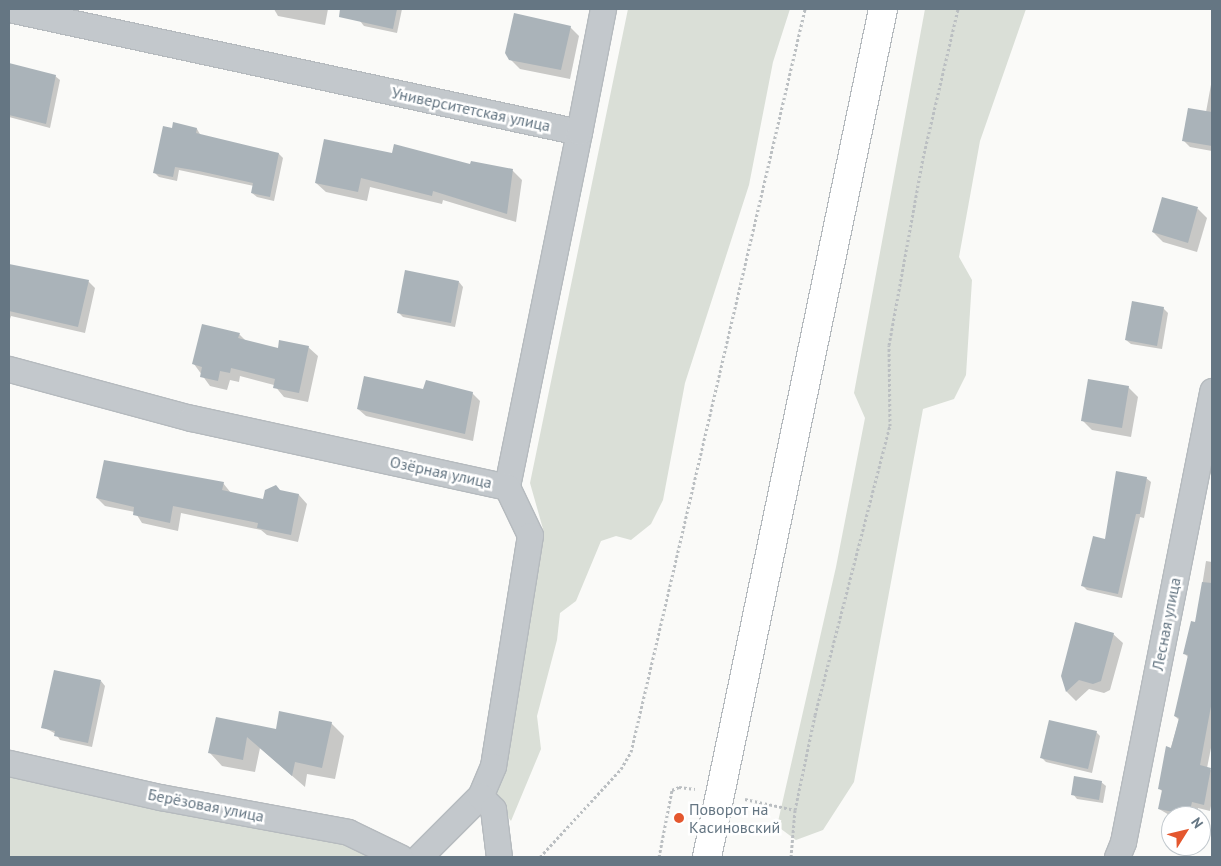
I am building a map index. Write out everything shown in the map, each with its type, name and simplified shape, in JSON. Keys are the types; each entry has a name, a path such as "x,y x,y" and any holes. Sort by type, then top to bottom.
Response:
{"main road":[{"path":"708,857 883,9"}],"street":[{"name":"Университетская улица","path":"9,9 579,132"},
{"path":"507,487 603,9"},
{"name":"Озёрная улица","path":"9,369 191,418 507,487 530,535 493,766 480,796 419,857"},
{"name":"Лесная улица","path":"1117,857 1123,842 1212,391"},
{"name":"Берёзовая улица","path":"9,764 160,797 348,832 400,857"},
{"path":"480,796 493,810 499,857"}],"path":[{"path":"540,857 621,769 630,752 805,9"},
{"path":"796,810 815,715 890,426 889,345 923,158 958,9"}],"shaded area":[{"path":"628,9 790,9 773,62 749,185 685,383 663,500 651,524 631,540 616,536 601,541 576,601 560,613 557,640 537,716 541,749 511,821 487,789 543,529 530,483"},
{"path":"925,9 1026,9 980,141 959,257 972,280 966,375 954,399 923,409 854,782 823,830 796,840 777,826 836,567 865,418 854,393"},
{"path":"9,774 225,814 400,857 9,857"}],"building":[{"path":"340,9 397,9 393,29 339,17"},
{"path":"514,13 571,26 561,70 509,60 505,53"},
{"path":"9,63 56,75 46,124 9,115"},
{"path":"1188,108 1212,112 1212,146 1182,141"},
{"path":"173,122 197,128 196,133 279,153 270,197 251,193 253,183 199,171 175,167 173,177 153,173 163,126 172,128"},
{"path":"324,139 392,153 394,144 470,164 471,161 513,169 507,214 433,191 432,196 361,178 358,192 315,183"},
{"path":"1162,197 1198,207 1188,243 1152,232"},
{"path":"9,264 89,280 78,327 9,311"},
{"path":"405,270 459,281 451,323 397,313"},
{"path":"1132,301 1164,307 1157,346 1125,340"},
{"path":"202,324 240,333 238,338 278,348 279,340 309,346 299,393 273,388 275,379 231,368 230,373 220,371 218,381 200,377 202,367 192,364"},
{"path":"364,376 423,389 426,380 473,392 465,434 357,409"},
{"path":"1088,379 1129,386 1122,428 1081,421"},
{"path":"104,460 224,482 222,490 263,499 265,490 276,485 280,490 299,494 291,535 257,528 258,523 173,506 170,523 133,515 134,507 96,498"},
{"path":"1116,471 1147,477 1140,514 1136,514 1118,594 1081,586 1093,536 1105,539"},
{"path":"1202,582 1212,583 1212,701 1200,765 1211,768 1204,805 1192,802 1191,806 1161,806 1161,810 1158,809 1162,790 1158,789 1166,746 1171,748 1179,718 1174,716 1188,655 1183,654 1191,621 1195,622"},
{"path":"1075,622 1114,633 1101,681 1093,684 1079,680 1066,692 1061,676"},
{"path":"54,670 101,680 88,743 54,736 55,731 41,728"},
{"path":"279,711 332,722 322,768 295,762 292,776 247,737 243,760 208,753 216,717 276,729"},
{"path":"1049,720 1097,731 1088,769 1040,758"},
{"path":"1074,776 1102,781 1099,800 1071,795"}],"place":[{"name":"Поворот на Касиновский","path":"679,818"}]}
